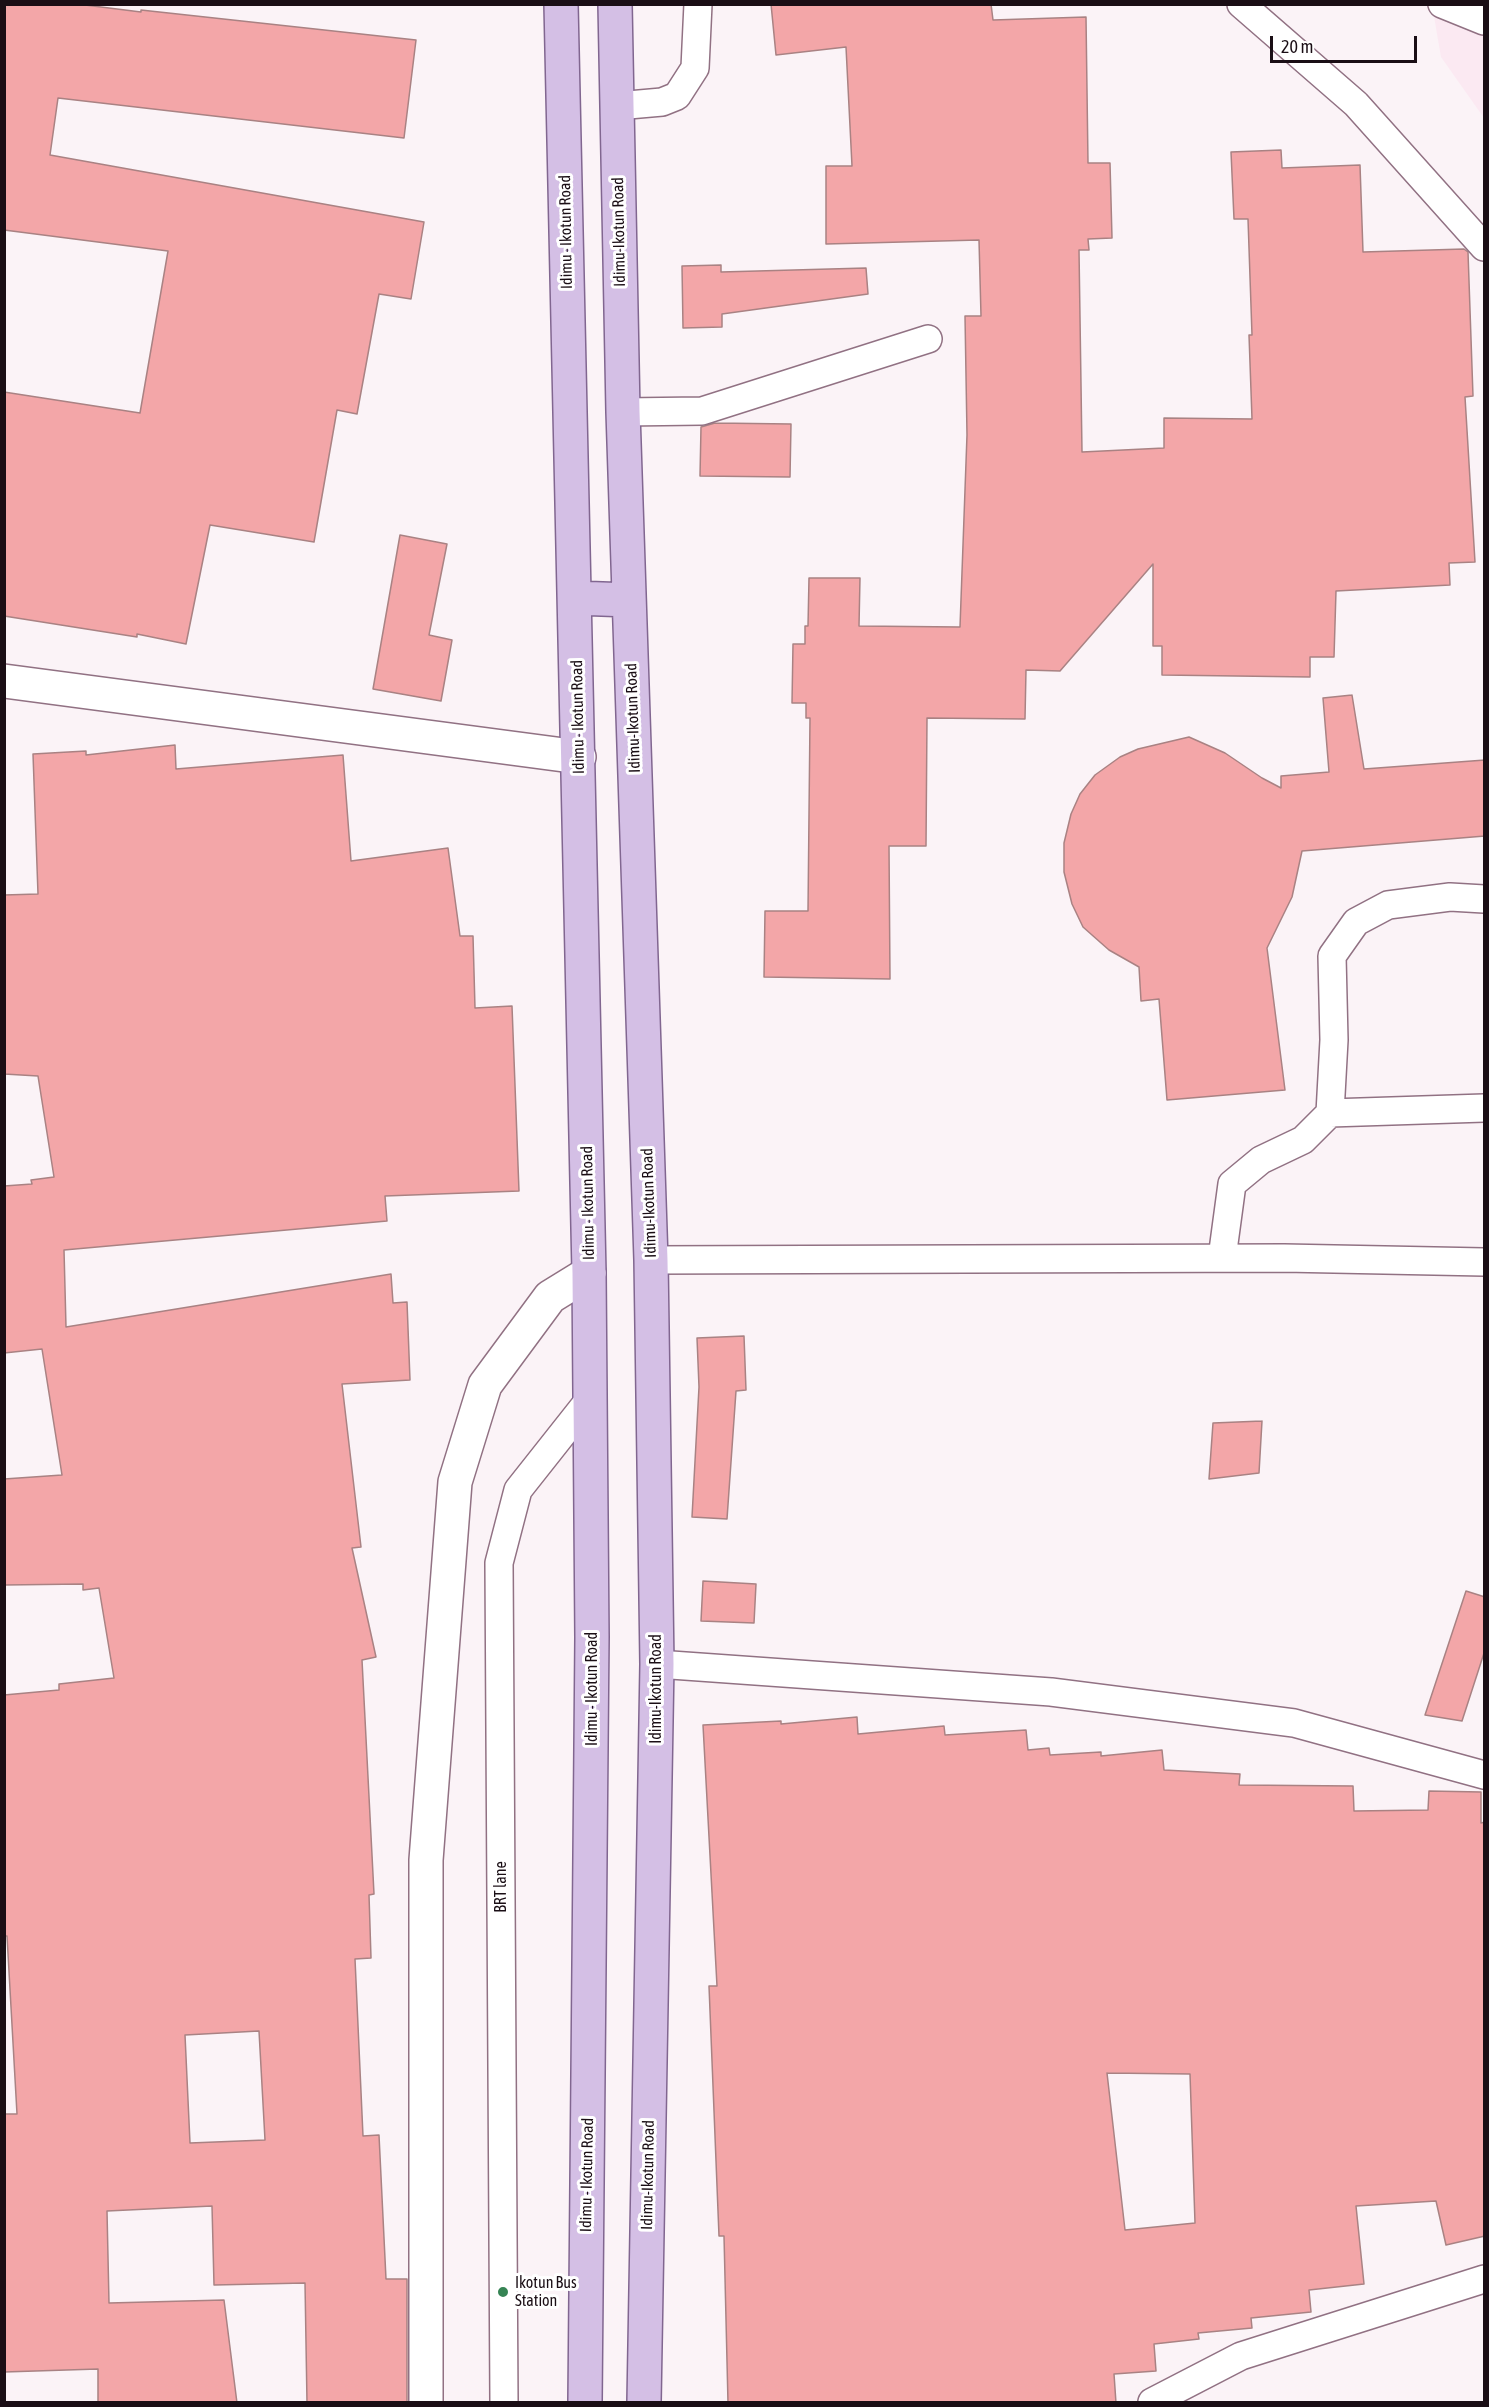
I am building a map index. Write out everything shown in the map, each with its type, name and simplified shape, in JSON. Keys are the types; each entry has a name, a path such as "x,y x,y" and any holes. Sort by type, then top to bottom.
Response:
{"main road":[{"name":"Idimu - Ikotun Road","path":"561,4 589,1274 592,1649 585,2403"},
{"name":"Idimu-Ikotun Road","path":"615,4 622,412 651,1260 657,1664 644,2403"},
{"path":"575,598 629,600"}],"street":[{"path":"4,681 579,757"},
{"path":"426,2403 426,1860 455,1482 485,1385 550,1297 589,1274"}],"lane":[{"path":"617,106 662,102 677,96 695,68 698,4"},
{"path":"1241,4 1356,104 1485,247"},
{"path":"1442,4 1485,21"},
{"path":"622,412 702,411 928,339"},
{"path":"1222,1258 1233,1184 1261,1160 1303,1140 1330,1113 1334,1040 1332,956 1356,922 1388,905 1450,897 1485,899"},
{"path":"1330,1113 1485,1108"},
{"path":"651,1260 1222,1258 1485,1262"},
{"name":"BRT lane","path":"504,2403 499,1563 518,1490 590,1400"},
{"path":"657,1664 1051,1692 1294,1723 1485,1776"},
{"path":"1152,2403 1241,2356 1485,2279"}],"shaded area":[{"path":"1432,5 1484,5 1484,118 1441,57"}],"building":[{"path":"4,4 77,4 416,40 404,138 58,98 50,155 424,222 411,299 379,294 357,414 337,410 314,542 210,525 186,644 137,634 137,637 4,616 4,392 140,413 168,251 4,230"},
{"path":"771,4 991,4 993,20 1086,17 1088,163 1110,163 1112,238 1088,239 1089,250 1079,250 1082,452 1164,448 1164,418 1252,419 1248,219 1234,219 1231,152 1281,150 1282,168 1360,165 1363,252 1464,249 1468,252 1473,396 1465,397 1475,562 1449,563 1450,585 1336,591 1334,657 1310,657 1310,677 1162,675 1162,646 1153,646 1153,564 1060,671 1026,670 1025,719 927,718 926,846 889,846 890,979 764,977 765,911 808,911 810,718 806,718 806,703 792,703 793,644 805,644 805,626 808,626 809,578 860,578 859,626 960,627 967,435 965,316 981,316 979,240 826,244 826,166 852,166 846,47 776,55"},
{"path":"721,265 721,272 866,268 868,294 722,314 722,327 683,328 682,266"},
{"path":"715,423 791,424 790,477 700,476 701,427"},
{"path":"400,535 447,544 429,635 452,640 441,701 373,689"},
{"path":"1352,695 1364,769 1485,760 1485,836 1302,851 1292,897 1267,948 1285,1090 1167,1100 1159,999 1141,1001 1139,967 1109,950 1083,927 1072,904 1064,872 1064,843 1071,814 1080,794 1095,775 1120,757 1138,749 1189,737 1225,753 1281,788 1281,776 1329,772 1323,698"},
{"path":"175,745 176,769 343,755 351,861 448,848 460,936 473,936 475,1008 512,1006 519,1191 385,1196 387,1221 64,1250 66,1327 391,1274 393,1303 407,1302 410,1380 342,1384 361,1547 352,1548 376,1657 362,1660 374,1894 369,1895 371,1958 355,1959 363,2136 379,2135 386,2279 407,2279 407,2403 307,2403 305,2283 214,2285 212,2206 107,2211 109,2303 224,2300 237,2403 98,2403 98,2369 4,2372 4,2114 17,2114 7,1936 4,1936 4,1695 59,1690 59,1684 114,1678 99,1588 83,1590 83,1584 4,1585 4,1479 62,1475 42,1349 4,1353 4,1186 32,1184 31,1180 54,1177 38,1076 4,1074 4,895 38,894 33,754 86,751 86,755","holes":["259,2031 265,2140 190,2143 185,2035"]},
{"path":"744,1336 746,1390 736,1391 727,1519 692,1517 699,1387 697,1338"},
{"path":"1262,1421 1259,1473 1209,1479 1213,1423"},
{"path":"703,1581 756,1584 754,1623 701,1621"},
{"path":"1466,1591 1485,1597 1485,1650 1462,1721 1425,1715"},
{"path":"857,1717 858,1734 944,1726 945,1735 1026,1730 1028,1750 1049,1748 1050,1755 1101,1752 1101,1756 1162,1750 1164,1770 1240,1774 1239,1785 1353,1786 1354,1811 1428,1810 1429,1791 1481,1792 1481,1823 1485,1822 1485,2236 1446,2245 1436,2201 1356,2206 1364,2284 1309,2290 1311,2312 1251,2318 1252,2328 1198,2333 1199,2339 1154,2344 1156,2371 1114,2374 1116,2403 728,2403 724,2236 719,2236 709,1986 717,1986 703,1725 781,1721 781,1724","holes":["1107,2073 1190,2074 1195,2223 1125,2230"]}],"place":[{"name":"Ikotun Bus Station","path":"503,2292"}]}
